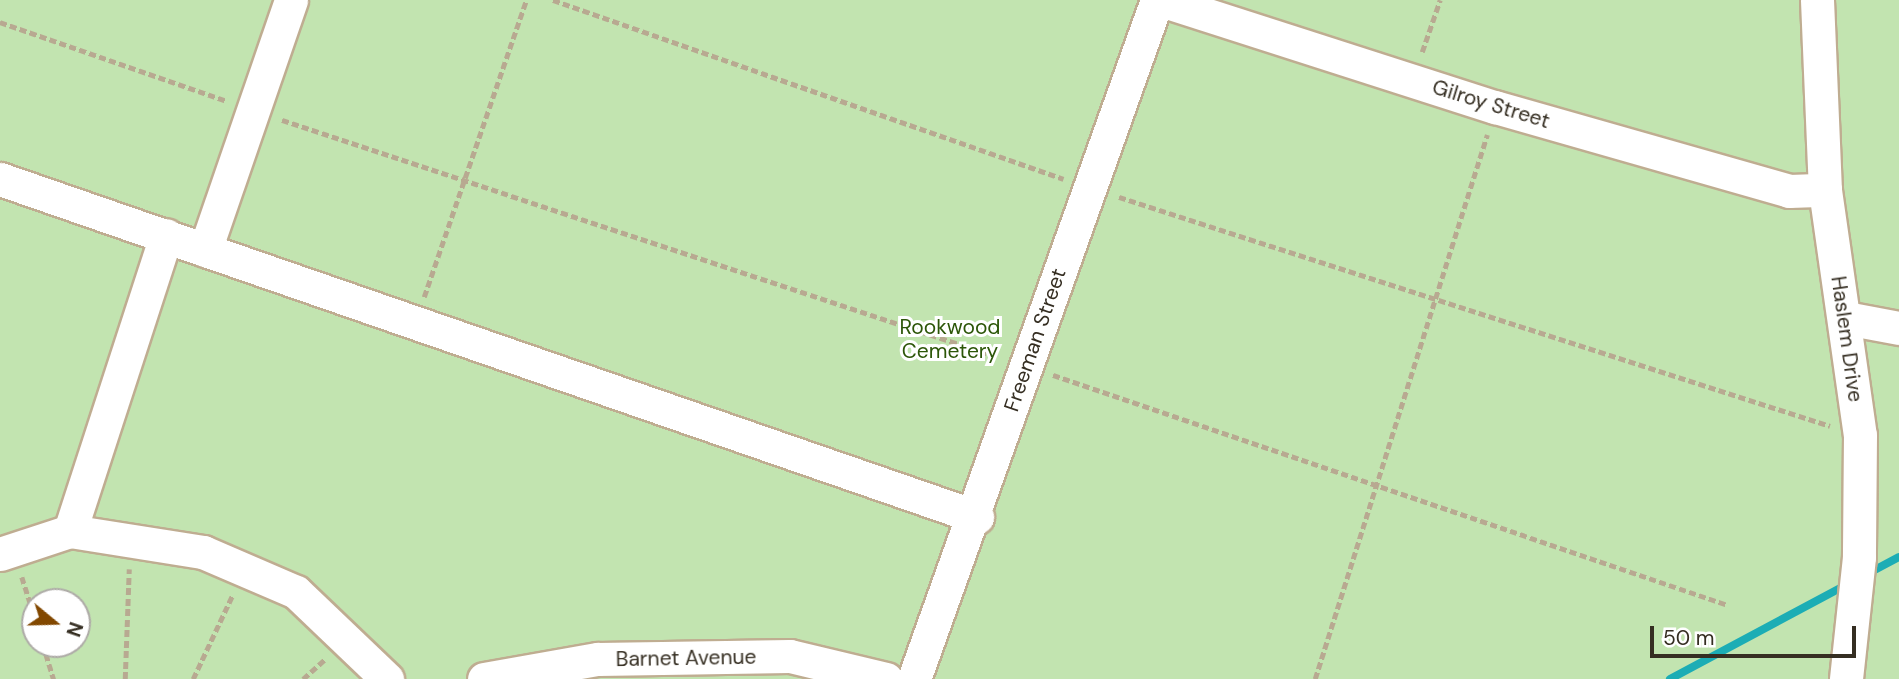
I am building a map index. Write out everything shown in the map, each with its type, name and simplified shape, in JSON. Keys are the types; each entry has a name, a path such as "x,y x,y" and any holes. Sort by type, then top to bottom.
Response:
{"street":[{"path":"205,250 291,0"},
{"name":"Freeman Street","path":"914,679 977,517 1025,366 1159,0"},
{"name":"Gilroy Street","path":"1159,0 1495,107 1789,191 1825,190"},
{"name":"Haslem Drive","path":"1817,0 1825,190 1846,318 1860,435 1859,557 1846,679"},
{"path":"0,179 977,517"},
{"path":"70,531 166,235"},
{"path":"1846,318 1899,328"},
{"path":"7,552 70,531 203,551 296,592 387,679"},
{"name":"Barnet Avenue","path":"484,679 598,659 790,656 886,679"}],"path":[{"path":"415,322 526,0"},
{"path":"553,0 1089,188 1860,435"},
{"path":"1413,79 1440,0"},
{"path":"0,22 255,111 1378,484 1728,606"},
{"path":"1315,679 1495,107"},
{"path":"125,679 130,540"},
{"path":"7,552 22,588"},
{"path":"193,679 245,569"},
{"path":"47,658 54,679"}],"green space":[{"name":"Rookwood Cemetery","path":"0,0 1899,0 1899,679 0,679"}],"waterway":[{"path":"1867,574 1899,557"},
{"path":"1670,679 1846,585"}]}
